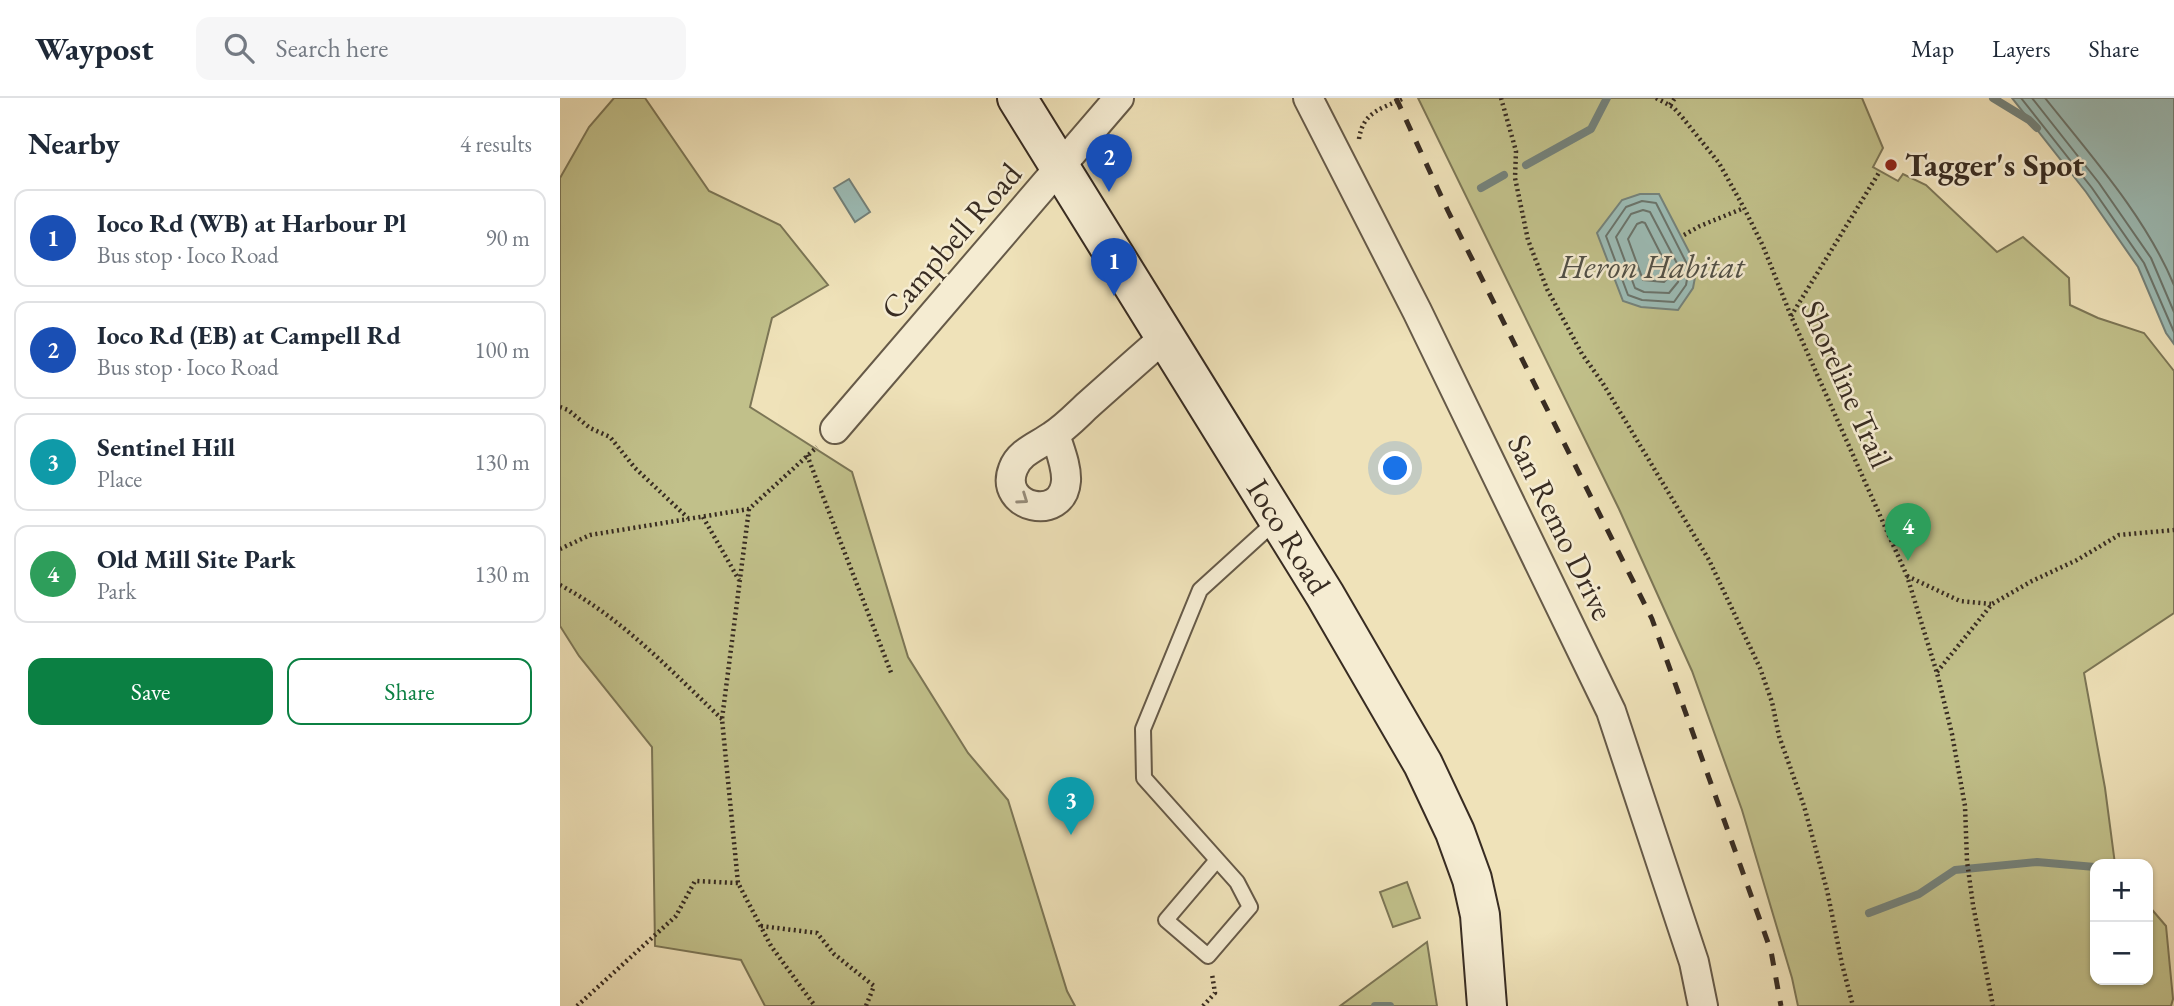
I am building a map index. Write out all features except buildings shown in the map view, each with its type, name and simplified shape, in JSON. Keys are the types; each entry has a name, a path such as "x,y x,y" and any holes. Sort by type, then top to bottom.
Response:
{"main road":[{"name":"Ioco Road","path":"1017,98 1325,595 1423,764 1455,832 1472,880 1480,915 1487,1006"}],"street":[{"name":"Campbell Road","path":"835,429 1119,98"},
{"name":"San Remo Drive","path":"1308,98 1423,323 1611,711 1694,962 1703,1006"},
{"path":"1055,434 1165,337"}],"lane":[{"path":"1217,860 1166,920 1208,956 1250,907 1237,882 1144,778 1143,729 1200,590 1277,520"}],"path":[{"path":"1340,160 1358,149 1362,124 1368,116 1404,98"},
{"path":"1501,98 1516,151 1514,178 1528,240 1546,289 1582,354 1602,382 1709,560 1760,668 1772,702 1779,736 1804,806 1827,890 1853,1006"},
{"name":"Shoreline Trail","path":"1656,98 1670,105 1682,117 1719,163 1744,208 1907,576 1937,673 1952,734 1965,806 1967,861 1973,905 1993,1006"},
{"path":"1670,105 1675,98"},
{"path":"1791,316 1880,171"},
{"path":"1684,235 1744,208"},
{"path":"560,407 568,410 590,428 610,437 635,468 689,519"},
{"path":"560,549 590,536 750,509 807,456 892,675"},
{"path":"750,509 722,719 738,883 771,946 815,1006"},
{"path":"703,517 740,581"},
{"path":"1937,673 1992,604 2119,535 2174,530"},
{"path":"1907,576 1960,601 1992,604"},
{"path":"560,585 580,596 629,632 722,719"},
{"path":"577,1006 676,915 695,881 738,883"},
{"path":"760,926 817,933 834,954 874,986 866,1006"},
{"path":"1203,1006 1215,993 1208,956"}],"shaded area":[{"path":"614,98 645,98 709,191 780,225 828,285 772,318 750,407 852,472 908,657 968,753 1008,800 1067,991 1075,1006 765,1006 741,960 655,946 652,747 579,656 560,626 560,178 589,127"},
{"path":"1418,98 1862,98 1883,148 1873,167 1898,181 1903,174 1926,185 1997,252 2023,237 2069,278 2070,305 2098,318 2144,333 2174,371 2174,613 2084,673 2105,788 2114,859 2090,859 2090,985 2153,985 2153,911 2166,926 2173,999 2171,1006 1798,1006 1742,810 1692,671 1619,509"},
{"path":"1407,882 1420,918 1393,927 1380,892"},
{"path":"1427,942 1437,1006 1340,1006"}],"water":[{"path":"2012,98 2174,98 2174,344 2166,333 2138,267 2086,192"},
{"path":"849,179 870,212 855,222 834,188"},
{"name":"Heron Habitat","path":"1640,194 1659,194 1697,267 1693,288 1678,310 1641,307 1623,301 1597,233 1622,200"}],"waterway":[{"path":"1526,165 1591,129 1607,98"},
{"path":"1993,98 2029,120 2037,128"},
{"path":"1481,188 1504,175"},
{"path":"1869,913 1919,894 1955,870 2037,862 2090,867"},
{"path":"1375,1006 1390,1006"}],"railway":[{"path":"1396,98 1448,211 1652,619 1771,951 1781,1006"}],"place":[{"name":"Tagger's Spot","path":"1891,165"},
{"name":"Ioco Rd (EB) at Campell Rd","path":"1109,192"},
{"name":"Ioco Rd (WB) at Harbour Pl","path":"1114,296"},
{"name":"Old Mill Site Park","path":"1908,561"},
{"name":"Sentinel Hill","path":"1071,835"}]}
